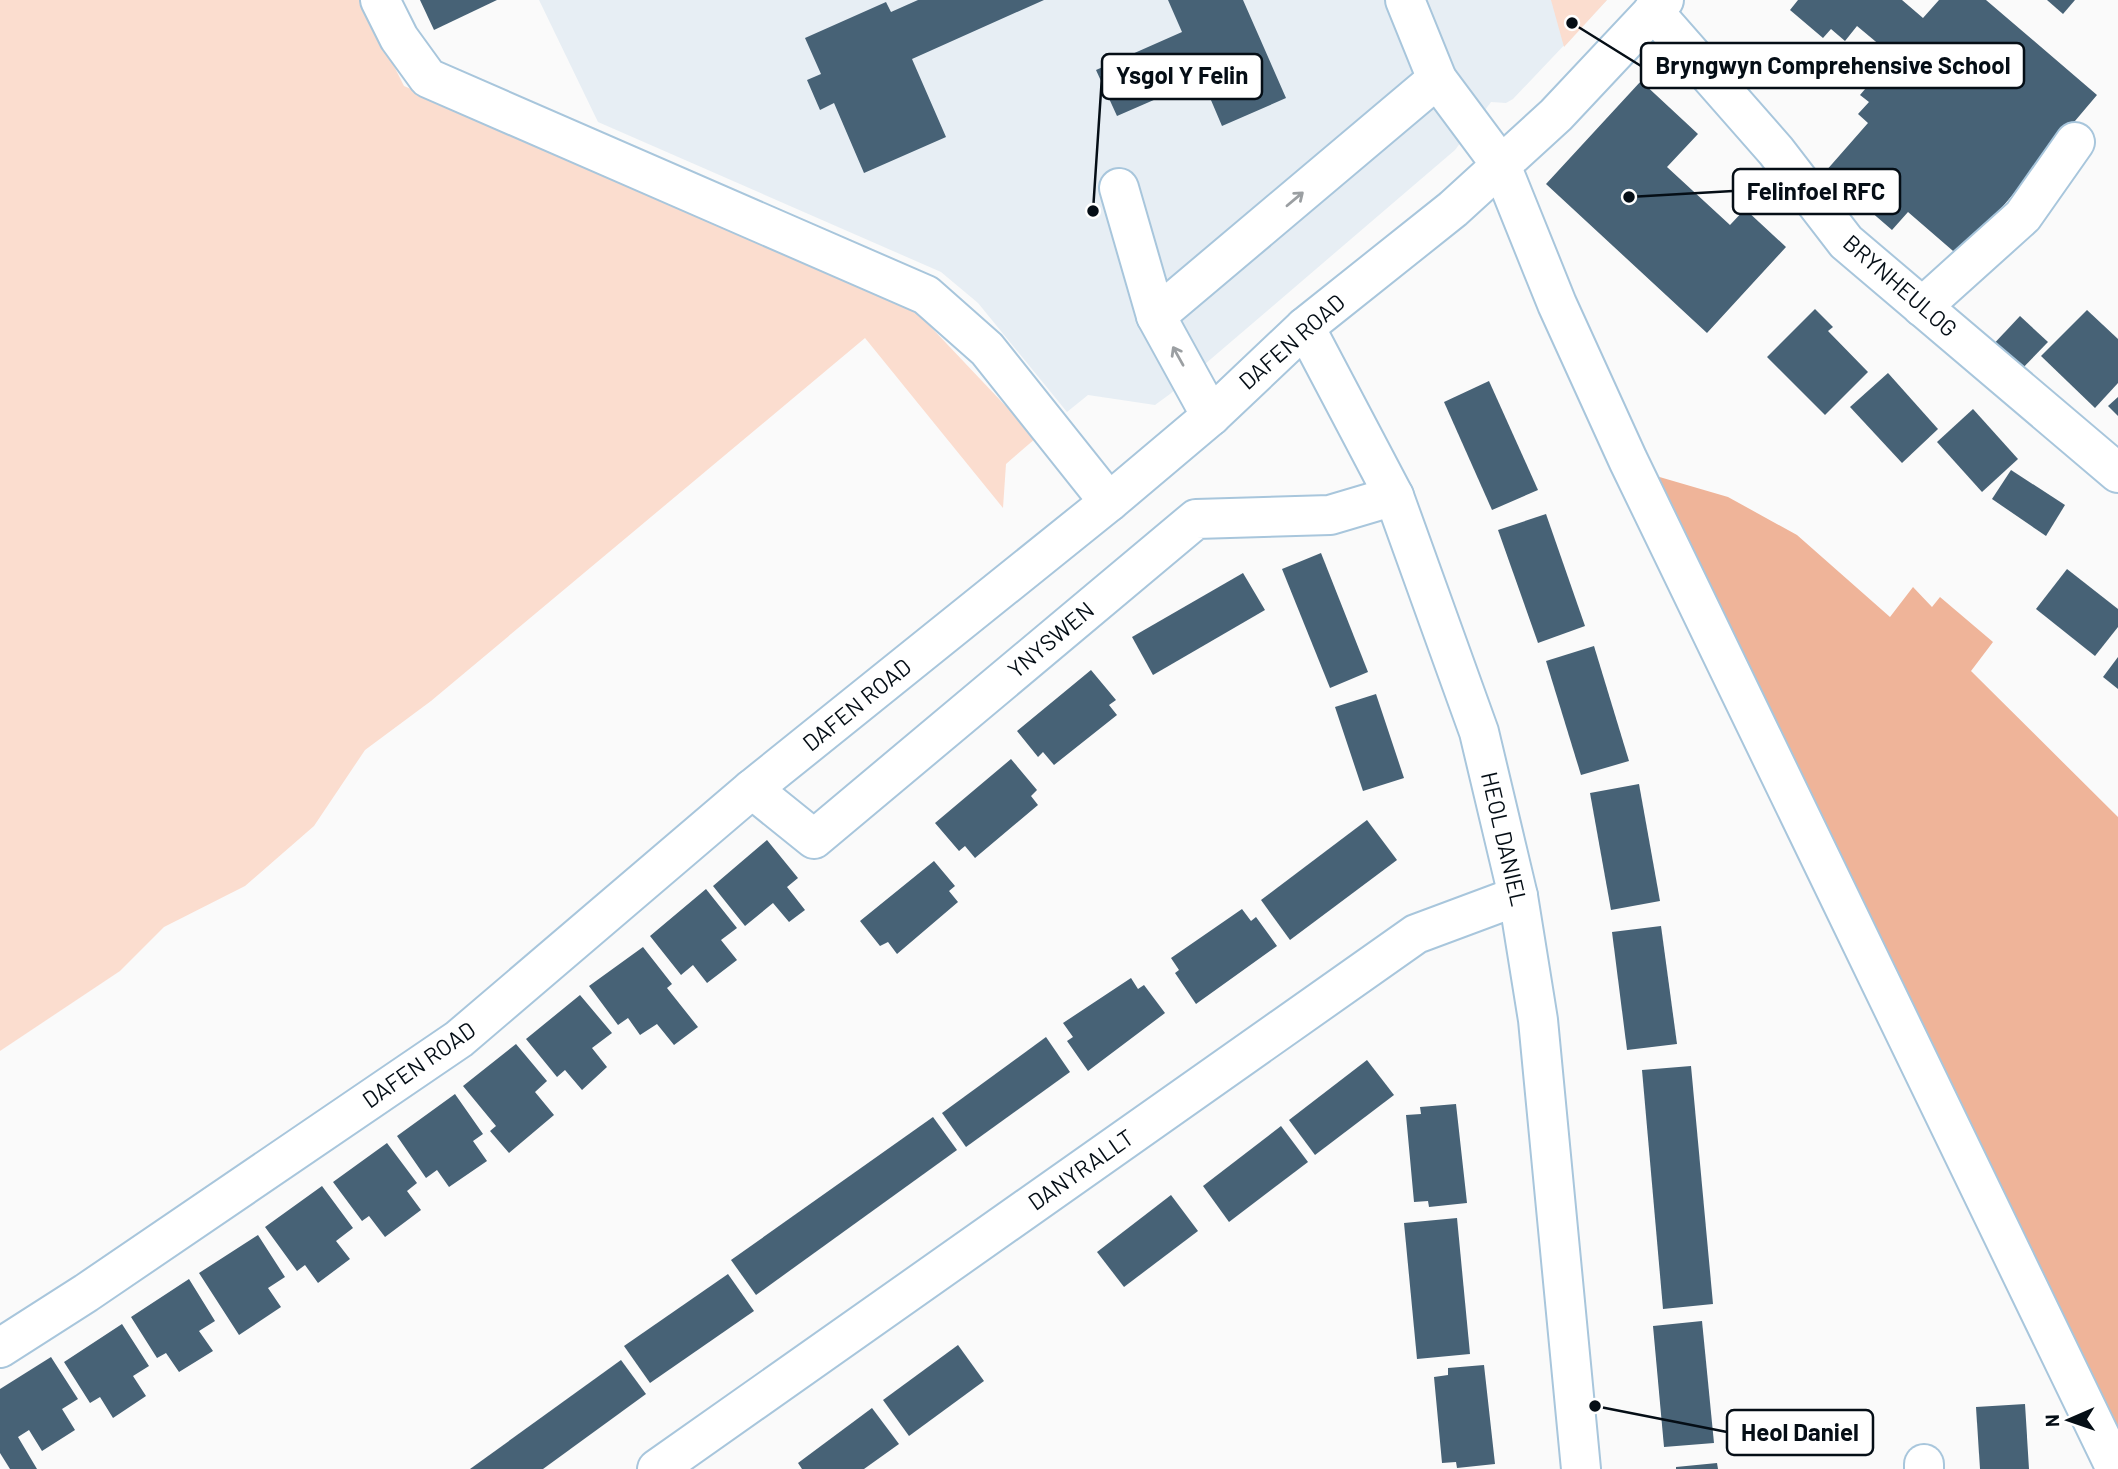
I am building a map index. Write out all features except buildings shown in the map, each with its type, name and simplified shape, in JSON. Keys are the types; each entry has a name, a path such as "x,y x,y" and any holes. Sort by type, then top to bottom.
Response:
{"street":[{"path":"380,0 399,38 428,78 926,295 987,349 1109,502"},
{"path":"1405,0 1437,79 1501,165 1557,304 1628,460 2116,1469"},
{"name":"DAFEN ROAD","path":"0,1348 86,1293 460,1039 752,789 1109,502 1211,416 1305,327 1453,209 1556,115 1658,5"},
{"name":"BRYNHEULOG","path":"1658,5 1846,242 2118,473"},
{"path":"1156,316 1437,79"},
{"path":"1922,307 2023,216 2076,142"},
{"path":"1119,188 1156,316 1211,416"},
{"name":"HEOL DANIEL","path":"1305,327 1394,496 1479,732 1518,896 1538,1020 1581,1469"},
{"name":"YNYSWEN","path":"752,789 814,839 1196,519 1330,515 1394,496"},
{"name":"DANYRALLT","path":"657,1469 1416,934 1518,896"}],"shaded area":[{"path":"0,0 361,0 404,86 911,306 1036,438 1006,464 1003,508 865,338 431,701 365,750 314,826 245,886 164,927 120,971 0,1051"},
{"path":"539,0 1607,0 1513,99 1506,103 1491,102 1455,150 1170,394 1155,405 1088,395 1067,412 978,303 941,272 598,122"},
{"path":"1551,0 1607,0 1564,47"},
{"path":"1639,471 1728,497 1797,535 1890,617 1913,587 1932,607 1940,597 1993,642 1971,671 2118,817 2118,1459"}],"place":[{"name":"Bryngwyn Comprehensive School","path":"1572,23"},
{"name":"Felinfoel RFC","path":"1629,197"},
{"name":"Ysgol Y Felin","path":"1093,211"},
{"name":"Heol Daniel","path":"1595,1406"}]}
